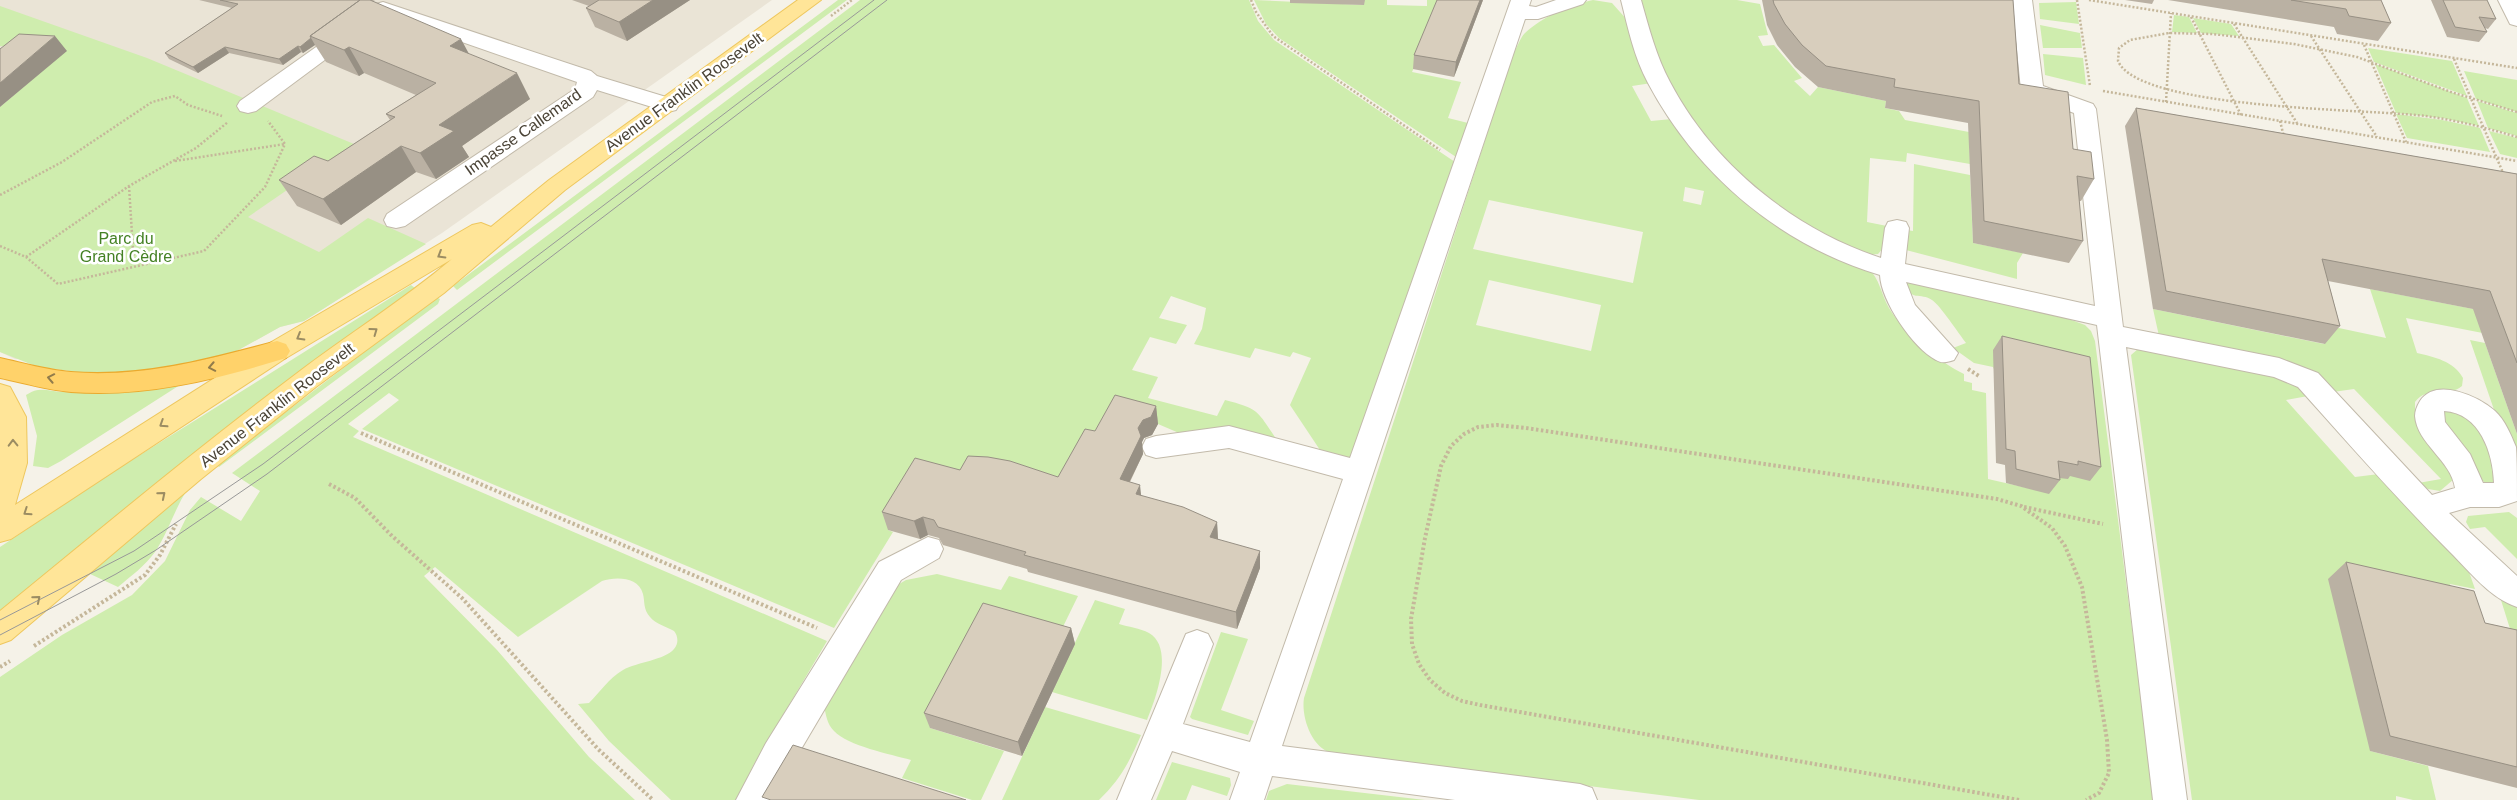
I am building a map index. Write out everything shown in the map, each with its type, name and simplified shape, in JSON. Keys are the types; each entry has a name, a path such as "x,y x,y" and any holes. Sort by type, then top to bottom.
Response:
{"highway":[{"path":"0,368 72,382 144,380 221,365 277,351"}],"main road":[{"name":"Avenue Franklin Roosevelt","path":"0,630 191,471 306,380 435,287 557,185 811,0"},
{"name":"Avenue Franklin Roosevelt","path":"0,530 277,351 557,185"},
{"path":"0,394 12,417 13,463 0,508"}],"street":[{"path":"1247,800 1518,6 1538,13 1576,0"},
{"path":"1631,0 1635,23 1662,87 1680,120 1708,154 1744,190 1785,222 1848,255 1893,270 2293,372 2308,380 2426,509 2492,574 2517,594"},
{"path":"2022,0 2032,90 2088,99 2110,326 2170,800"},
{"path":"2508,0 2517,2"},
{"path":"2508,0 2517,20"},
{"name":"Impasse Callemard","path":"248,106 388,4 583,76 589,81 585,92 396,220"},
{"path":"589,81 668,105"},
{"path":"1897,228 1893,284 1904,309 1921,331 1945,353"},
{"path":"1156,447 1229,437 1360,472"},
{"path":"2426,509 2470,495"},
{"path":"754,800 778,754 890,571 928,549"},
{"path":"1134,800 1197,644"},
{"path":"1162,733 1230,754 1580,800"}],"path":[{"path":"1251,0 1266,28 1282,43 1455,160 1465,162"},
{"path":"2077,0 2088,99 2166,102 2517,162"},
{"path":"2090,0 2517,68"},
{"path":"2166,102 2171,13"},
{"path":"2191,16 2241,114"},
{"path":"2233,23 2297,123"},
{"path":"2517,112 2471,98 2372,62 2318,48 2242,37 2170,32 2143,36 2120,47 2117,60 2121,67 2134,77 2167,89 2235,103 2393,113 2443,119 2517,137"},
{"path":"2310,36 2377,137"},
{"path":"2364,44 2406,142"},
{"path":"2454,58 2507,182"},
{"path":"0,195 62,162 152,102 175,96 188,105 221,117 248,106"},
{"path":"248,106 264,115 285,144"},
{"path":"26,257 36,248 64,233 129,186 196,148 248,106"},
{"path":"2280,121 2284,139"},
{"path":"172,162 285,144"},
{"path":"0,246 26,257 58,284 204,251 265,187 285,144"},
{"path":"129,186 134,266"},
{"path":"2019,800 1462,701 1438,686 1419,664 1412,644 1411,619 1425,538 1441,466 1451,446 1464,434 1478,427 1497,425 1996,499 2136,531"},
{"path":"361,433 830,634 848,639"},
{"path":"329,484 355,498 392,536 462,598 598,749 653,800"},
{"path":"2021,506 2038,516 2056,534 2065,546 2082,587 2107,740 2109,773 2099,793 2086,800"}],"shaded area":[{"path":"0,0 772,0 442,233 304,321 280,327 233,353 15,359 0,352"}],"green space":[{"path":"838,0 847,0 457,290 453,286"},
{"path":"860,0 1249,0 1258,21 1274,40 1455,162 1349,461 1322,453 1290,405 1311,358 1293,352 1290,357 1255,348 1250,358 1194,344 1202,329 1206,308 1171,296 1159,318 1187,325 1176,344 1150,337 1132,370 1158,377 1148,398 1217,416 1225,400 1236,403 1257,412 1277,440 1186,436 1158,424 1069,480 888,530 893,532 834,628 362,429 399,400 389,393 348,424 359,431 353,437 827,641 754,764 737,800 671,800 609,741 578,704 589,703 609,681 623,670 664,656 676,647 677,637 674,631 650,617 645,608 643,594 636,584 626,579 602,581 518,637 435,567 424,576 497,650 589,757 635,800 0,800 0,677 62,635 132,595 165,561 190,510 201,497 241,521 260,491 232,473"},
{"path":"1254,0 1364,5 1364,0 1387,0 1387,5 1427,6 1427,0 1445,0 1412,72 1461,82 1448,118 1468,123 1456,157 1279,38 1266,24"},
{"path":"1593,0 1612,3 1628,21 1652,83 1632,86 1651,121 1672,119 1700,154 1868,268 1878,282 1886,303 1903,327 1922,346 1964,374 1964,381 1972,383 1972,390 1986,393 1988,479 2049,493 1993,367 1974,363 1953,348 1966,343 1932,300 1912,295 1909,293 1905,283 1909,281 2047,311 2085,325 2091,331 2095,341 2154,800 1699,800 1331,753 1324,750 1313,738 1306,722 1303,705 1304,698 1513,54 1523,35 1532,27 1557,12","holes":["1685,187 1704,191 1701,205 1683,201","1489,200 1643,232 1633,283 1473,249","1489,280 1601,305 1591,351 1476,325"]},
{"path":"1641,0 1737,0 1760,4 1768,35 1758,36 1763,46 1774,45 1802,78 1794,81 1810,96 1818,87 1886,101 1885,108 1899,111 1905,120 1969,132 1970,164 1907,153 1906,162 1870,158 1867,222 1887,226 1885,246 1878,254 1865,254 1852,249 1800,220 1771,201 1720,154 1697,127 1678,98 1662,68 1648,32"},
{"path":"2076,2 2079,24 2040,19 2039,3"},
{"name":"Parc du Grand Cèdre","path":"0,6 147,58 354,144 248,217 319,252 368,218 426,244 304,321 280,327 233,353 157,370 93,374 38,367 0,352 0,107 66,51 0,46"},
{"path":"2174,15 2189,17 2197,33 2172,32"},
{"path":"2193,18 2231,24 2239,36 2201,33"},
{"path":"2040,25 2080,33 2082,48 2043,48"},
{"path":"2368,48 2452,61 2467,96 2374,62"},
{"path":"2043,54 2083,58 2086,85 2045,75"},
{"path":"2375,64 2467,98 2479,126 2443,118 2396,113"},
{"path":"2464,71 2517,80 2517,112 2476,99"},
{"path":"2477,101 2517,113 2517,136 2488,128"},
{"path":"2396,114 2442,120 2480,128 2490,152 2407,138"},
{"path":"2489,131 2517,138 2517,158 2500,154"},
{"path":"1914,164 1970,175 1973,243 2023,253 2017,263 2017,279 1906,250 1907,230 1913,231"},
{"path":"411,285 415,288 223,430 0,613 0,547 119,468"},
{"path":"2370,289 2494,313 2503,337 2406,318 2417,353 2437,358 2449,364 2463,378 2462,386 2456,389 2425,394 2415,402 2415,413 2454,479 2440,491 2428,489 2418,483 2441,479 2354,389 2333,392 2159,336 2153,309 2324,344 2320,324 2386,338"},
{"path":"436,297 440,299 438,304 219,467 217,465"},
{"path":"2470,340 2485,343 2517,434 2517,463 2512,462"},
{"path":"2138,349 2292,381 2308,396 2286,400 2355,477 2379,474 2468,569 2475,589 2450,584 2454,607 2370,751 2428,766 2436,800 2413,800 2396,796 2396,800 2192,800 2131,355"},
{"path":"183,383 61,461 48,468 33,466 37,436 26,395 31,392 43,390 78,393 108,392"},
{"path":"2453,408 2486,432 2496,484 2484,482 2441,427 2444,409"},
{"path":"187,490 155,552 133,575 118,587 88,573"},
{"path":"2509,512 2517,518 2517,559 2485,527 2470,529 2466,522 2468,516"},
{"path":"937,574 1001,590 1009,576 1078,596 1057,639 930,728 1004,751 981,800 972,800 902,778 911,760 870,749 840,736 830,725 824,706 894,587 906,580"},
{"path":"2500,597 2517,606 2517,651"},
{"path":"1095,600 1125,609 1119,624 1145,631 1157,640 1161,650 1161,675 1147,720 1052,692"},
{"path":"1221,632 1248,639 1221,710 1254,721 1248,735 1190,717"},
{"path":"1045,707 1141,735 1124,770 1099,800 1002,800"},
{"path":"1172,762 1230,778 1231,785 1227,796 1192,785 1186,800 1156,800"},
{"path":"1287,784 1425,800 1266,800 1269,791"}],"building":[{"path":"220,0 360,0 310,36 311,38 300,47 298,46 279,59 225,47 193,67 165,53 238,4"},
{"path":"360,0 370,0 461,39 450,46 517,73 439,125 454,131 420,153 401,146 323,199 279,180 314,156 328,161 395,117 386,114 436,83 349,47 344,50 310,36"},
{"path":"599,0 653,0 619,22 586,8"},
{"path":"1437,0 1480,0 1456,62 1414,55"},
{"path":"1773,0 2013,0 2019,84 2068,92 2073,149 2091,152 2094,179 2077,176 2083,241 1984,221 1979,101 1894,87 1895,79 1826,66 1802,45 1785,24"},
{"path":"2291,0 2381,0 2391,23 2349,16 2346,9"},
{"path":"2443,0 2487,0 2496,19 2479,17 2487,32 2455,27"},
{"path":"19,34 55,36 0,83 0,49"},
{"path":"2136,108 2517,174 2517,363 2490,291 2322,259 2340,326 2166,291"},
{"path":"2002,336 2090,357 2101,467 2078,461 2078,465 2058,461 2060,480 2016,469 2015,451 2006,449"},
{"path":"1115,395 1156,406 1151,417 1143,420 1138,428 1141,436 1120,479 1140,485 1136,494 1183,507 1217,522 1210,537 1260,551 1236,612 1024,555 1026,552 938,527 934,520 923,517 914,521 882,512 915,458 960,470 968,456 988,457 1010,461 1058,477 1085,429 1095,431"},
{"path":"2346,562 2474,591 2485,623 2517,630 2517,767 2390,736"},
{"path":"983,603 1071,628 1018,742 924,713"},
{"path":"793,745 966,800 771,800 762,797"}],"tram line":[{"path":"0,620 134,551 263,464 874,0"},
{"path":"0,635 116,574 156,550 267,474 887,0"}]}
